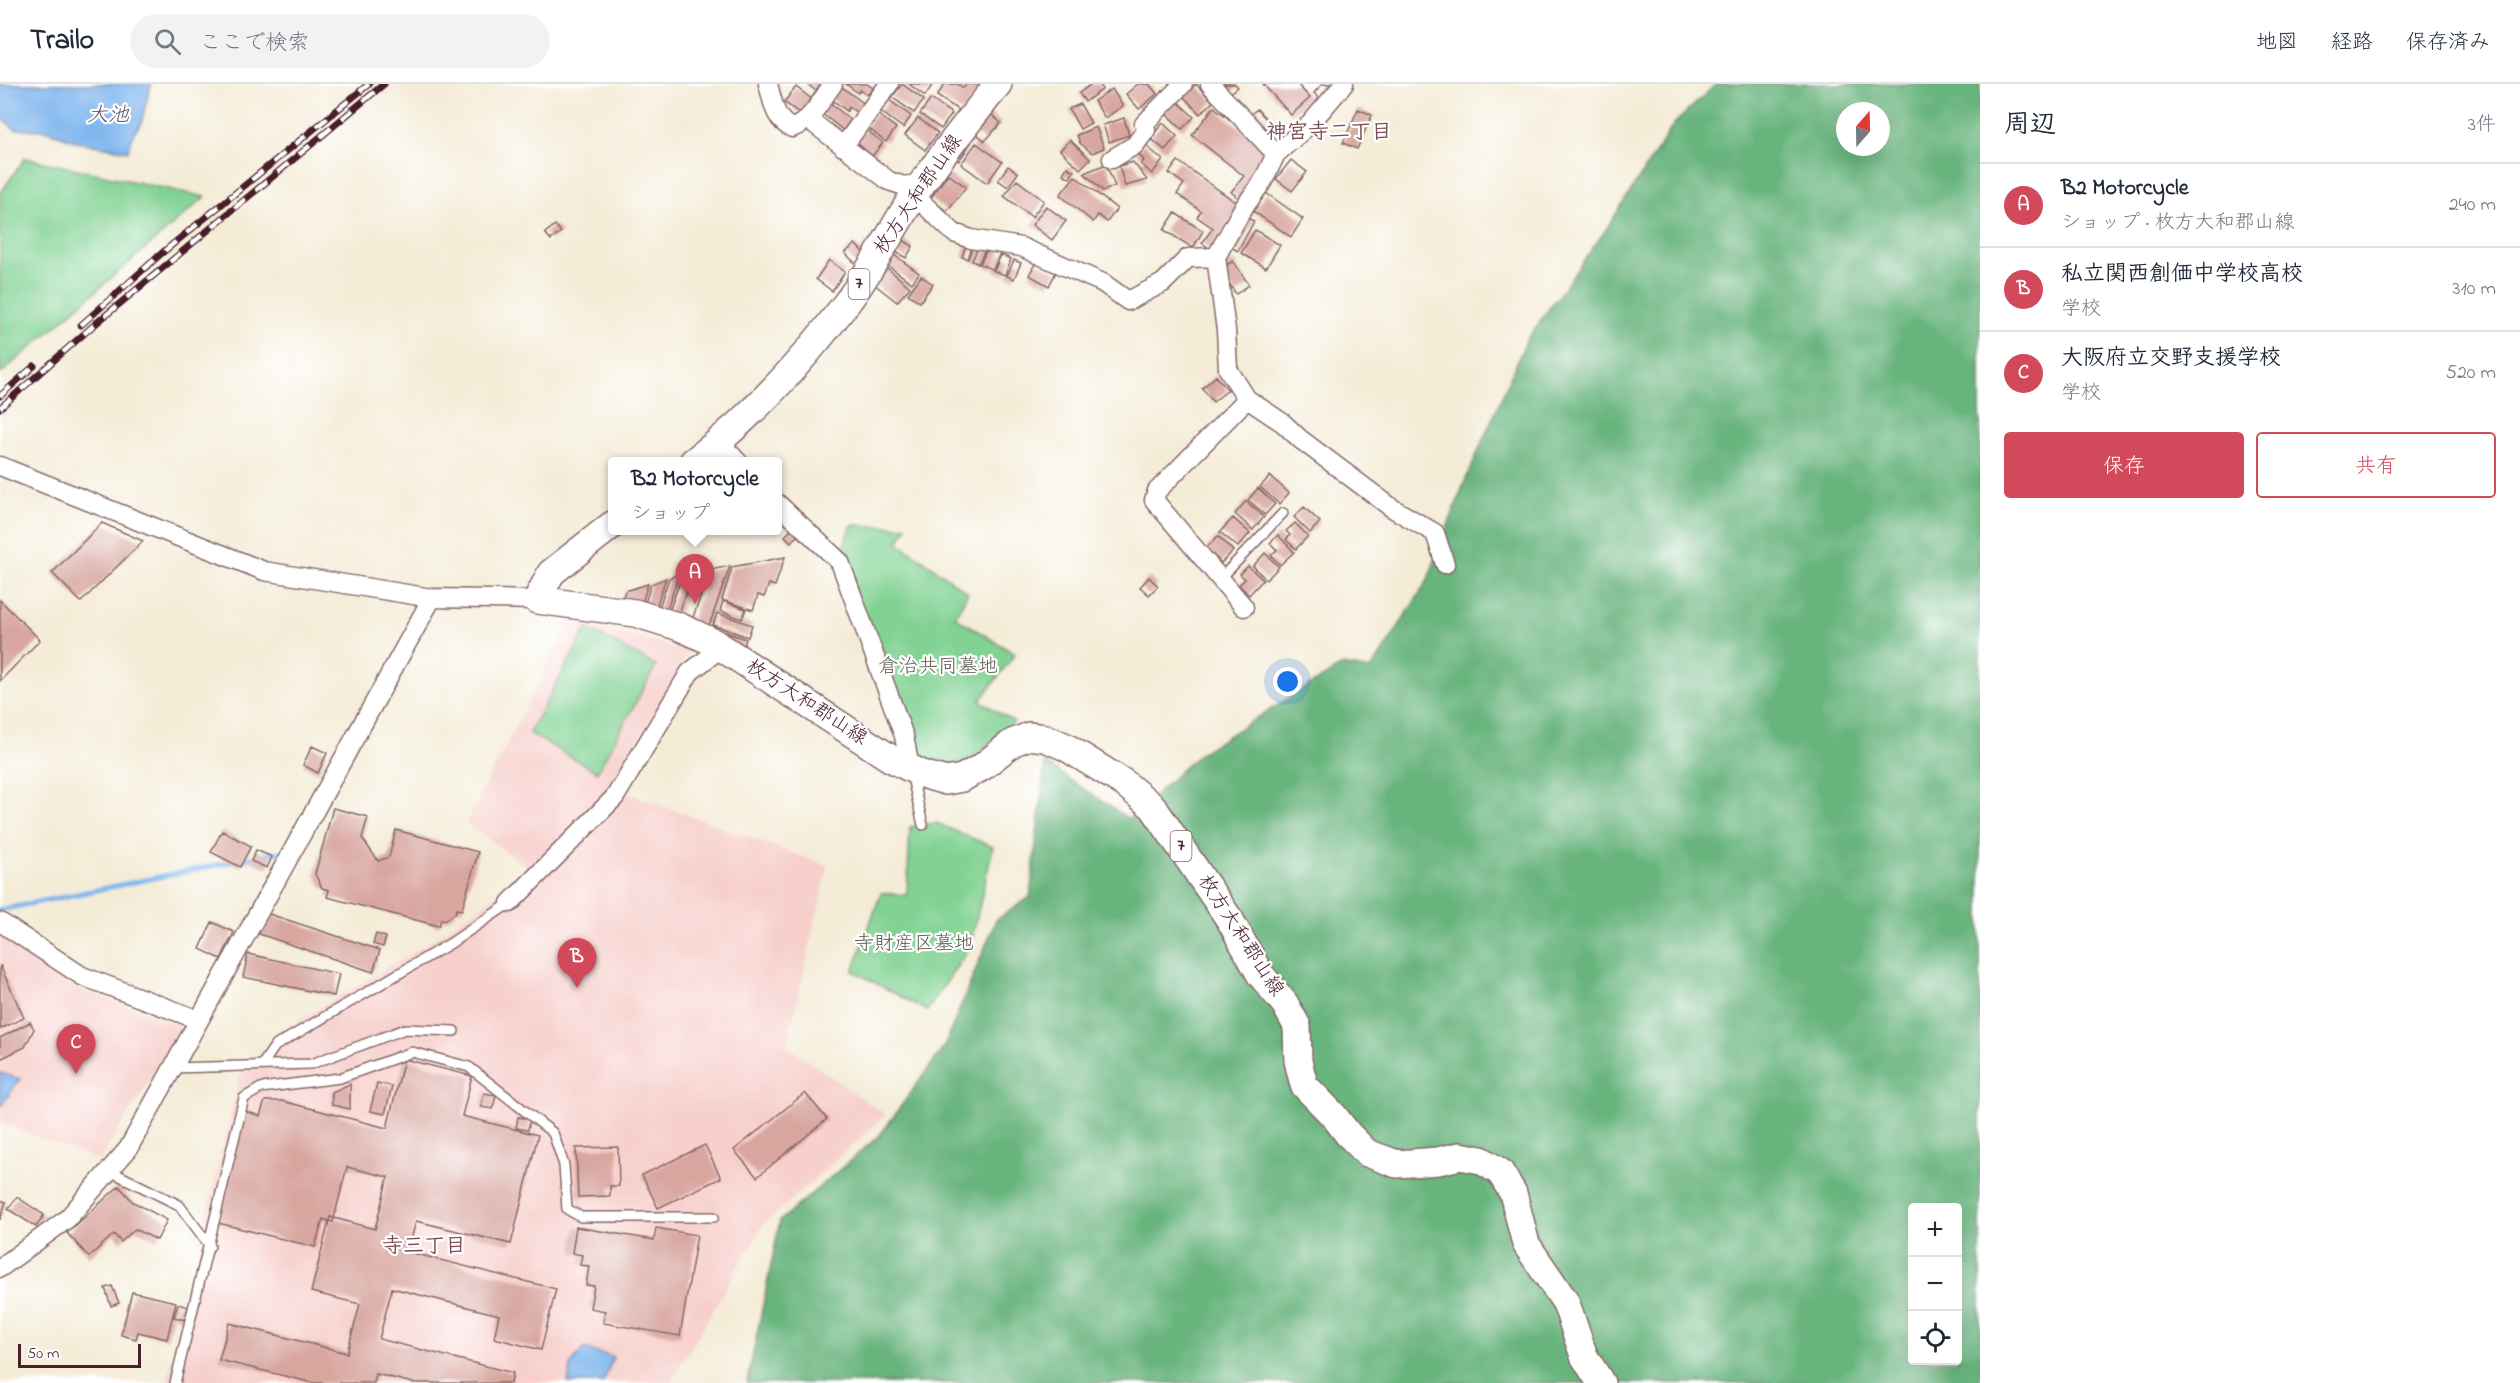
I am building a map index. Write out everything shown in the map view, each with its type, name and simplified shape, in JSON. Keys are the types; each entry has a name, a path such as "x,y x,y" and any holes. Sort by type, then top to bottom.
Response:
{"main road":[{"name":"枚方大和郡山線","path":"700,457 719,442 794,366 846,304 918,189 998,84"},
{"path":"537,600 551,573 608,528"},
{"name":"枚方大和郡山線","path":"537,600 635,613 680,627 721,648 890,758 946,781 962,778 982,767 1012,742 1029,736 1045,738 1066,747 1124,783 1153,807 1230,920 1260,974 1286,1004 1297,1026 1298,1061 1304,1085 1368,1153 1397,1164 1438,1161 1460,1156 1481,1160 1500,1172 1513,1193 1526,1244 1566,1303 1584,1356 1601,1383"}],"street":[{"path":"768,84 777,114 783,124 792,128 802,125 808,119 832,84"},
{"path":"843,147 889,84"},
{"path":"1112,159 1135,145 1146,130 1144,124 1184,84"},
{"path":"1210,84 1276,154"},
{"path":"1344,84 1310,124 1276,154 1263,181 1242,210 1216,257 1226,330 1228,369 1247,399 1283,423 1300,439 1392,508 1435,533 1445,564"},
{"path":"808,119 889,181 918,189 954,233 971,239 1021,247 1103,283 1128,301 1163,283 1188,258 1216,257"},
{"path":"1244,607 1154,500 1157,491 1247,399"},
{"path":"719,442 733,457"},
{"path":"0,466 264,571 432,598 537,600"},
{"path":"782,508 840,562 904,736 910,768"},
{"path":"0,1268 67,1219 128,1149 432,598"},
{"path":"510,903 615,797 690,672 721,648"},
{"path":"0,922 82,976 199,1020"}],"lane":[{"path":"1220,579 1283,513"},
{"path":"910,768 923,825"},
{"path":"262,1065 274,1046 451,943 510,903"},
{"path":"173,1068 311,1064 405,1029 454,1031"},
{"path":"175,1383 244,1098 261,1088 340,1078 412,1052 469,1067 553,1134 564,1165 567,1209 581,1217 714,1217"},
{"path":"110,1171 179,1205 210,1246"}],"shaded area":[{"path":"570,620 689,651 611,787 828,866 787,1046 886,1115 763,1225 670,1383 167,1383 240,1075 284,1030 424,946 532,870 466,823"},
{"path":"0,932 66,984 182,1026 100,1161 2,1123 0,1125"}],"green space":[{"path":"1716,84 1980,84 1980,1383 747,1383 780,1221 880,1135 944,1047 996,920 1030,897 1045,763 1129,819 1200,753 1343,665 1371,670 1427,582 1463,486 1527,339 1605,231 1674,124"},
{"path":"25,158 205,197 0,374 0,194"},
{"name":"倉治共同墓地","path":"852,525 907,527 898,542 968,593 955,617 1015,654 980,701 1014,722 964,765 915,759 840,555"},
{"path":"587,628 656,666 597,772 529,733"},
{"name":"寺財産区墓地","path":"936,823 993,847 970,947 927,1011 853,971 881,893 907,895 910,827"}],"water":[{"name":"大池","path":"0,84 151,84 141,124 134,133 128,151 77,142 46,130 15,129 0,117"},
{"path":"0,1073 20,1079 2,1105 0,1105"},
{"path":"584,1349 613,1357 603,1383 568,1383 571,1364"}],"building":[{"path":"807,84 822,84 816,91"},
{"path":"846,84 867,84 873,88 867,95 860,90 858,93"},
{"path":"902,84 924,100 914,113 892,97"},
{"path":"909,84 933,84 925,96"},
{"path":"945,84 958,84 963,88 966,84 983,84 963,113 937,96"},
{"path":"1092,84 1099,84 1103,89 1085,102 1079,93"},
{"path":"1138,84 1149,84 1157,94 1139,109 1126,94"},
{"path":"1196,84 1213,102 1200,114 1183,96"},
{"path":"1222,84 1235,84 1238,87 1227,96"},
{"path":"1263,84 1297,84 1310,98 1291,115"},
{"path":"1322,84 1337,84 1321,100 1314,93"},
{"path":"839,85 866,105 859,114 849,107 847,111 830,98"},
{"path":"796,87 813,100 802,115 784,102"},
{"path":"1112,89 1123,106 1105,118 1094,101"},
{"path":"931,99 952,114 941,129 920,114"},
{"path":"889,100 911,116 903,128 880,111"},
{"path":"1176,100 1194,117 1182,129 1164,112"},
{"path":"829,102 851,120 843,130 820,112"},
{"path":"1080,104 1091,123 1080,129 1069,109"},
{"path":"1214,107 1274,155 1240,199 1231,192 1244,176 1192,135"},
{"path":"1257,109 1277,131 1269,139 1249,116"},
{"path":"1358,109 1372,115 1357,149 1343,143"},
{"path":"986,110 1001,123 985,141 970,128"},
{"path":"876,113 896,128 886,142 866,126"},
{"path":"918,118 938,133 925,150 905,135"},
{"path":"1124,118 1129,135 1109,142 1103,125"},
{"path":"1163,123 1177,136 1165,150 1150,138"},
{"path":"1096,127 1104,148 1092,153 1080,143 1077,135"},
{"path":"866,129 883,143 872,156 856,142"},
{"path":"963,135 972,141 959,161 950,156"},
{"path":"1070,140 1090,159 1080,169 1060,150"},
{"path":"976,143 1002,162 987,183 961,164"},
{"path":"1144,144 1163,160 1152,174 1141,164 1144,160 1136,152"},
{"path":"1291,160 1307,172 1292,191 1276,179"},
{"path":"1178,161 1241,206 1210,249 1202,243 1213,228 1197,217 1201,211 1177,194 1184,184 1169,173"},
{"path":"1133,162 1147,180 1125,186 1119,166"},
{"path":"1106,164 1115,186 1103,191 1084,173"},
{"path":"1008,166 1018,173 1008,187 998,180"},
{"path":"1067,167 1074,171 1070,178 1063,174"},
{"path":"948,174 966,187 947,211 930,199"},
{"path":"1075,176 1117,209 1107,222 1098,215 1093,222 1060,195"},
{"path":"1017,180 1044,201 1032,217 1004,196"},
{"path":"1266,193 1303,219 1291,237 1253,211"},
{"path":"1046,206 1066,221 1052,240 1032,225"},
{"path":"1175,213 1203,231 1193,248 1164,230"},
{"path":"1243,216 1254,221 1238,251 1227,245"},
{"path":"555,225 561,232 551,240 545,233"},
{"path":"1255,230 1280,245 1266,268 1241,253"},
{"path":"896,236 913,246 906,258 889,248"},
{"path":"855,244 865,254 856,264 845,253"},
{"path":"966,245 972,247 968,259 962,257"},
{"path":"989,245 1001,250 993,270 980,264"},
{"path":"978,247 985,250 978,264 972,261"},
{"path":"890,252 919,273 912,283 883,262"},
{"path":"1001,255 1011,259 1005,275 994,271"},
{"path":"829,260 845,272 832,291 816,279"},
{"path":"1014,260 1021,263 1014,279 1007,276"},
{"path":"1233,261 1249,285 1236,294 1220,269"},
{"path":"1036,262 1056,272 1049,286 1029,275"},
{"path":"887,268 910,287 897,302 874,284"},
{"path":"921,276 933,284 920,302 908,294"},
{"path":"1216,376 1228,390 1213,402 1202,388"},
{"path":"1270,476 1289,493 1279,504 1260,487"},
{"path":"1258,488 1275,504 1265,515 1248,500"},
{"path":"1246,501 1264,517 1253,530 1235,514"},
{"path":"1304,507 1320,522 1310,533 1294,517"},
{"path":"1233,518 1250,533 1238,547 1220,532"},
{"path":"102,523 143,541 81,602 52,573"},
{"path":"1295,523 1308,536 1296,549 1286,540 1290,535 1286,531"},
{"path":"793,528 799,534 791,542 785,536"},
{"path":"1278,535 1294,552 1280,565 1271,555 1277,550 1270,543"},
{"path":"1218,536 1233,551 1221,563 1206,548"},
{"path":"1265,553 1279,567 1266,580 1253,566"},
{"path":"785,557 775,586 769,584 764,597 758,595 753,610 722,600 732,567"},
{"path":"730,566 709,626 692,620 710,570"},
{"path":"1248,566 1263,580 1249,595 1239,585 1245,579 1240,574"},
{"path":"679,574 665,616 657,613 669,578"},
{"path":"693,574 677,619 668,615 682,575"},
{"path":"1149,577 1158,586 1149,595 1140,587"},
{"path":"666,578 654,613 643,609 651,584"},
{"path":"694,580 703,583 697,597 688,594"},
{"path":"648,584 640,609 621,602 625,591"},
{"path":"0,600 40,640 0,681"},
{"path":"723,601 746,609 742,619 720,611"},
{"path":"717,613 752,625 748,637 713,625"},
{"path":"713,628 746,639 741,654"},
{"path":"312,746 327,753 318,773 303,765"},
{"path":"333,808 368,817 362,838 378,861 389,857 396,830 478,852 462,910 456,909 455,914 445,920 441,919 439,926 327,897 329,890 322,888 315,874"},
{"path":"222,831 251,846 240,867 211,852"},
{"path":"256,850 272,857 267,868 251,861"},
{"path":"266,913 380,950 373,972 259,934"},
{"path":"212,922 234,932 221,959 200,949"},
{"path":"376,934 386,937 383,947 373,944"},
{"path":"248,954 339,974 334,996 243,977"},
{"path":"0,965 24,1018 0,1029"},
{"path":"30,1022 34,1029 25,1047 0,1059 0,1038"},
{"path":"404,1059 472,1076 462,1116 538,1135 511,1244 416,1221 408,1252 556,1289 541,1350 494,1338 499,1315 392,1288 379,1339 513,1373 511,1383 413,1383 376,1374 374,1383 313,1383 219,1360 229,1323 347,1353 360,1304 311,1292 329,1221 323,1219 315,1247 218,1223 245,1111 260,1116 265,1101 282,1101 387,1128","holes":["347,1167 388,1177 375,1229 334,1218"]},
{"path":"377,1083 392,1086 385,1114 370,1111"},
{"path":"350,1084 350,1109 332,1105 332,1092"},
{"path":"484,1093 496,1095 493,1109 481,1107"},
{"path":"805,1093 827,1119 757,1177 734,1150"},
{"path":"518,1117 530,1119 528,1130 516,1128"},
{"path":"705,1145 721,1178 658,1208 642,1175"},
{"path":"618,1147 619,1186 610,1186 610,1196 578,1197 576,1148"},
{"path":"119,1186 133,1202 167,1220 157,1240 135,1229 121,1242 114,1234 89,1257 67,1233"},
{"path":"17,1197 44,1215 36,1227 8,1209"},
{"path":"0,1200 6,1202 0,1220"},
{"path":"576,1227 654,1240 656,1228 697,1235 680,1336 603,1323 605,1311 590,1308 594,1286 586,1285 589,1266 580,1265 582,1255 572,1253"},
{"path":"112,1286 119,1303 111,1306 105,1288"},
{"path":"132,1292 176,1302 167,1339 138,1332 136,1339 121,1335"},
{"path":"178,1304 188,1307 185,1320 174,1317"}],"waterway":[{"path":"0,910 289,850"}],"railway":[{"path":"81,325 162,253 369,84"},
{"path":"0,408 94,325 384,84"},
{"path":"0,396 34,366"}],"place":[{"name":"B2 Motorcycle","path":"695,604"},
{"name":"私立関西創価中学校高校","path":"577,988"},
{"name":"大阪府立交野支援学校","path":"76,1074"}],"district":[{"name":"神宮寺二丁目","path":"1329,133"},
{"name":"寺三丁目","path":"424,1247"}]}
